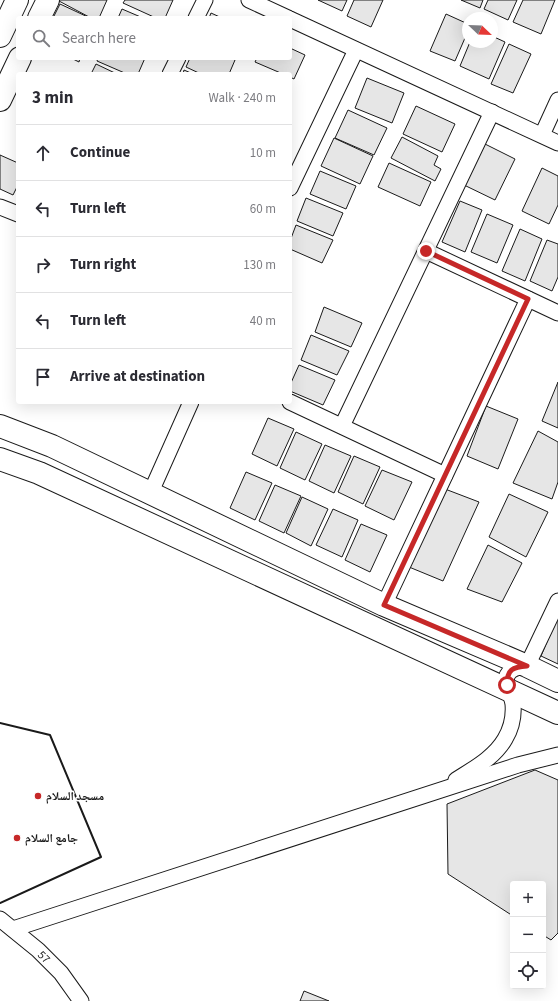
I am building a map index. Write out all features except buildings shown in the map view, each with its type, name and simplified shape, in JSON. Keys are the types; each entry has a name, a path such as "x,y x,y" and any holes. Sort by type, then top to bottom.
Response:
{"main road":[{"path":"0,36 17,0"},
{"path":"40,16 48,0"},
{"path":"0,100 19,60"},
{"path":"0,426 52,446 384,605 527,666 558,681"},
{"path":"0,459 39,473 558,713"}],"street":[{"path":"197,16 204,0"},
{"path":"249,0 285,16"},
{"path":"292,19 558,143"},
{"path":"292,184 356,50"},
{"path":"171,72 177,60"},
{"path":"542,135 558,100"},
{"path":"342,426 492,112"},
{"path":"0,207 16,213"},
{"path":"426,251 558,313"},
{"path":"384,605 528,299"},
{"path":"292,403 445,475"},
{"path":"150,494 190,404"},
{"path":"442,789 490,757 505,739 509,731 513,712 513,702 507,685 507,678 510,671 516,667 527,666 558,601"},
{"path":"13,929 442,789 518,765 558,755"},
{"name":"57","path":"0,919 38,950 61,973 81,1001"}],"wall":[{"path":"0,723 50,735 101,857 0,903"}],"place":[{"name":"مسجد السلام","path":"38,796"},
{"name":"جامع السلام","path":"17,838"}],"route":[{"path":"426,251 528,299 384,605 527,666 516,667 510,671 507,678 507,685"}]}
